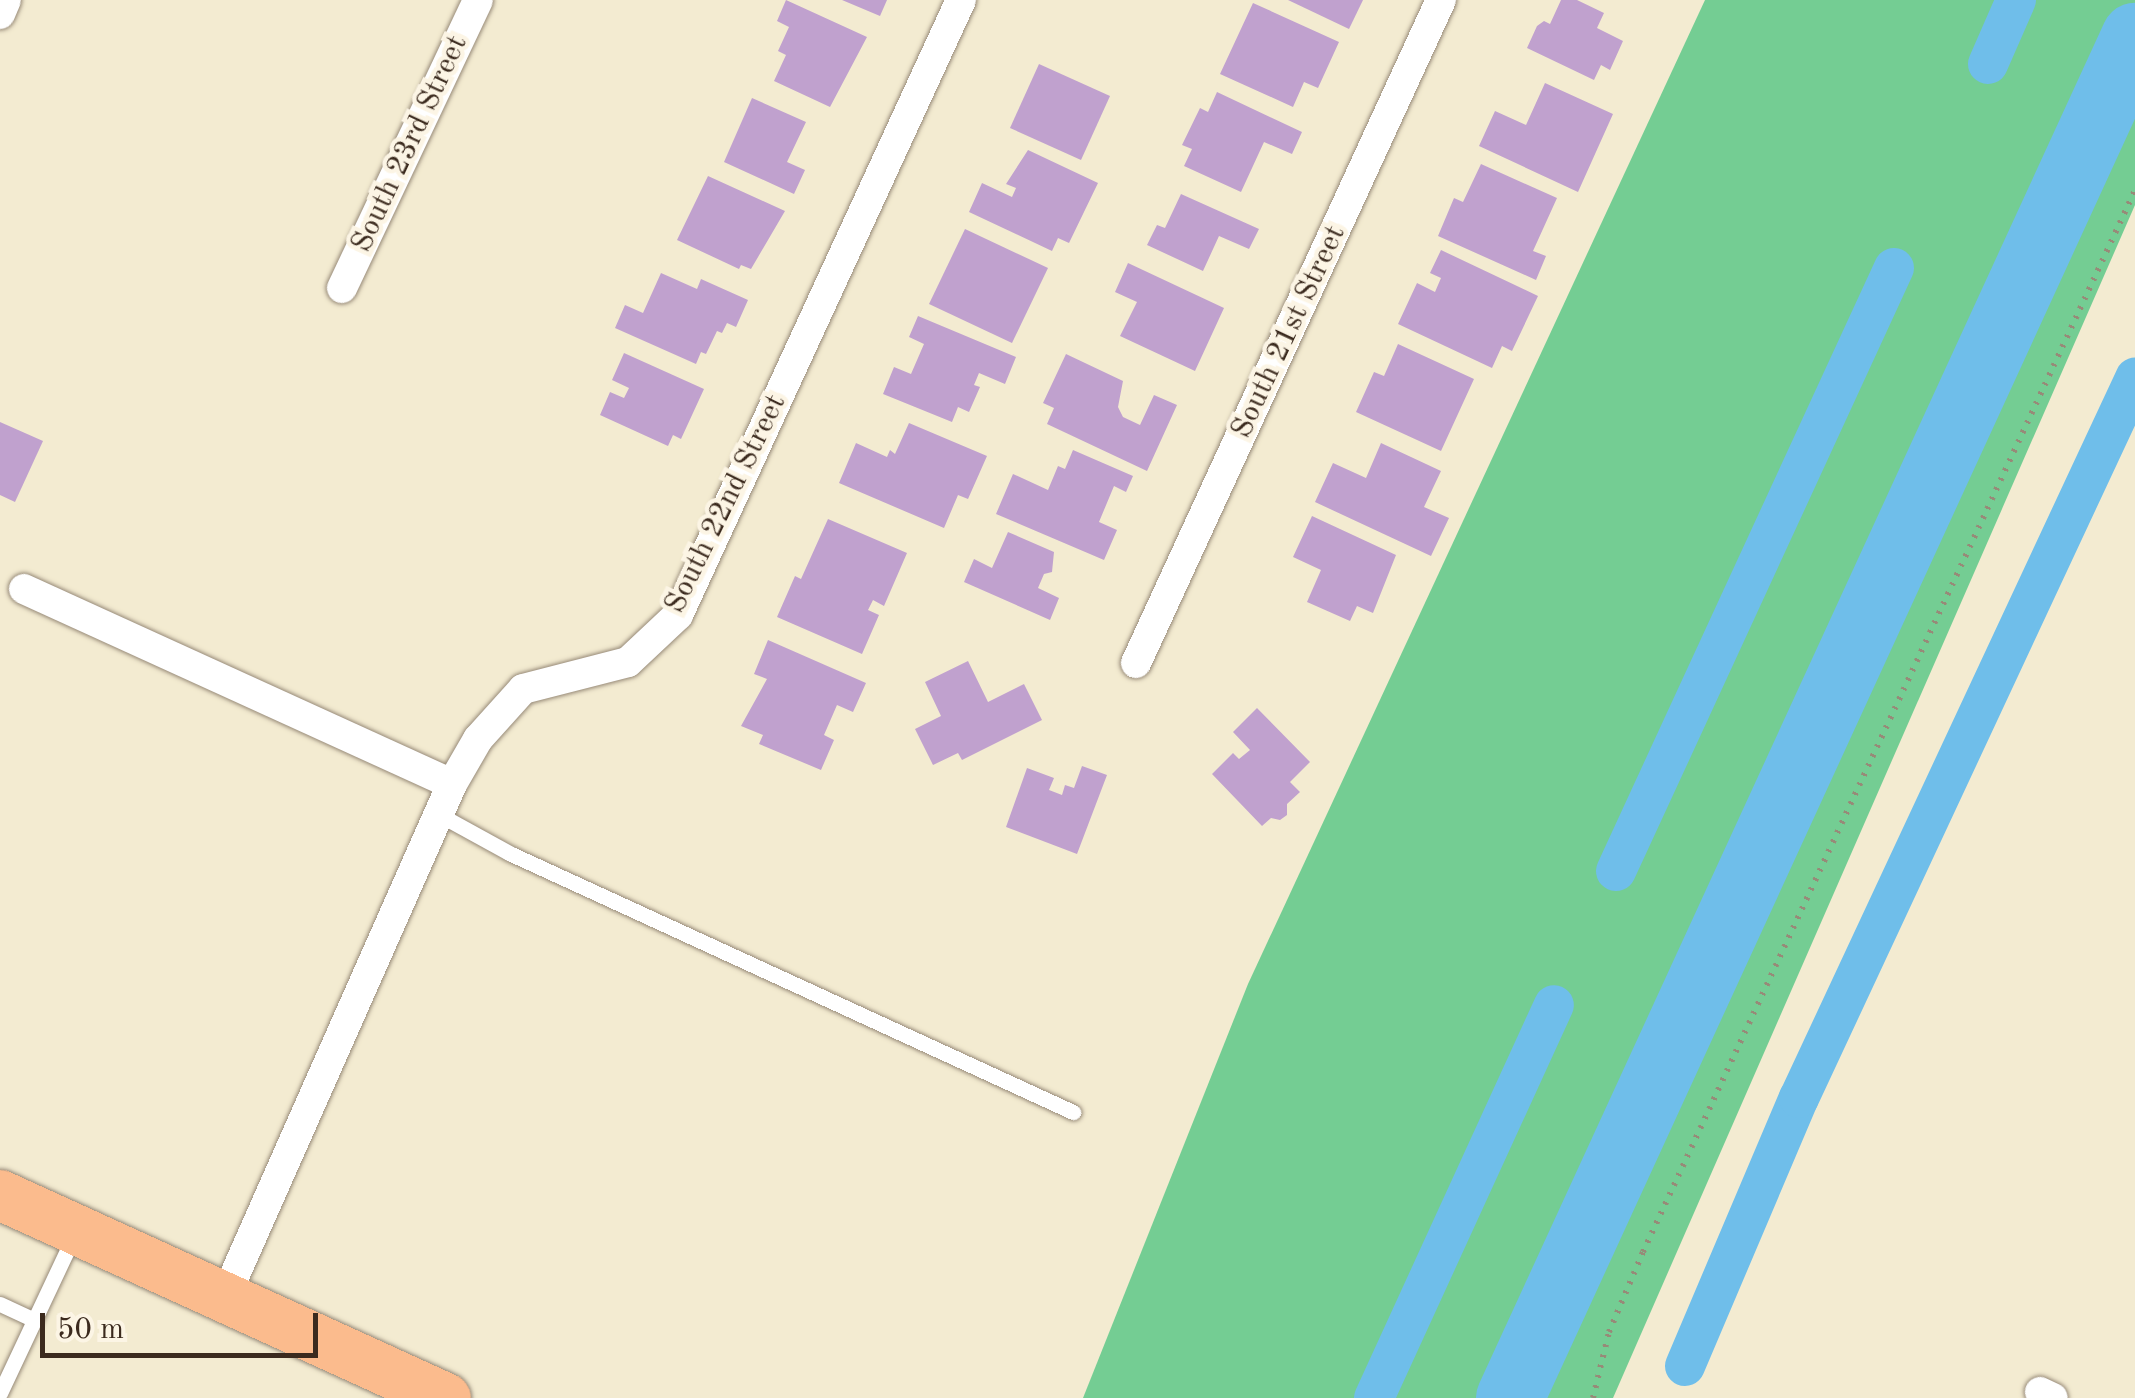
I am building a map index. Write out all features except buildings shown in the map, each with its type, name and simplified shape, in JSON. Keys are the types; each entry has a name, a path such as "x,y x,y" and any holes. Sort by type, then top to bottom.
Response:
{"main road":[{"path":"0,1195 446,1398"}],"street":[{"path":"0,14 6,0"},
{"name":"South 23rd Street","path":"342,288 478,0"},
{"name":"South 22nd Street","path":"225,1297 452,784 478,739 522,690 628,662 678,614 961,0"},
{"name":"South 21st Street","path":"1136,663 1441,0"},
{"path":"24,589 452,784"}],"lane":[{"path":"440,814 509,852 1073,1112"},
{"path":"2,1384 77,1230"},
{"path":"0,1304 34,1320"}],"path":[{"path":"1594,1398 1610,1332 1643,1252 2135,190"}],"green space":[{"path":"1705,0 2135,0 2135,205 1613,1398 1083,1398 1248,984"}],"waterway":[{"path":"1988,64 2016,0"},
{"path":"1510,1398 2135,37"},
{"path":"1616,871 1894,268"},
{"path":"1685,1366 1799,1098 2135,378"},
{"path":"1374,1398 1554,1005"}]}
